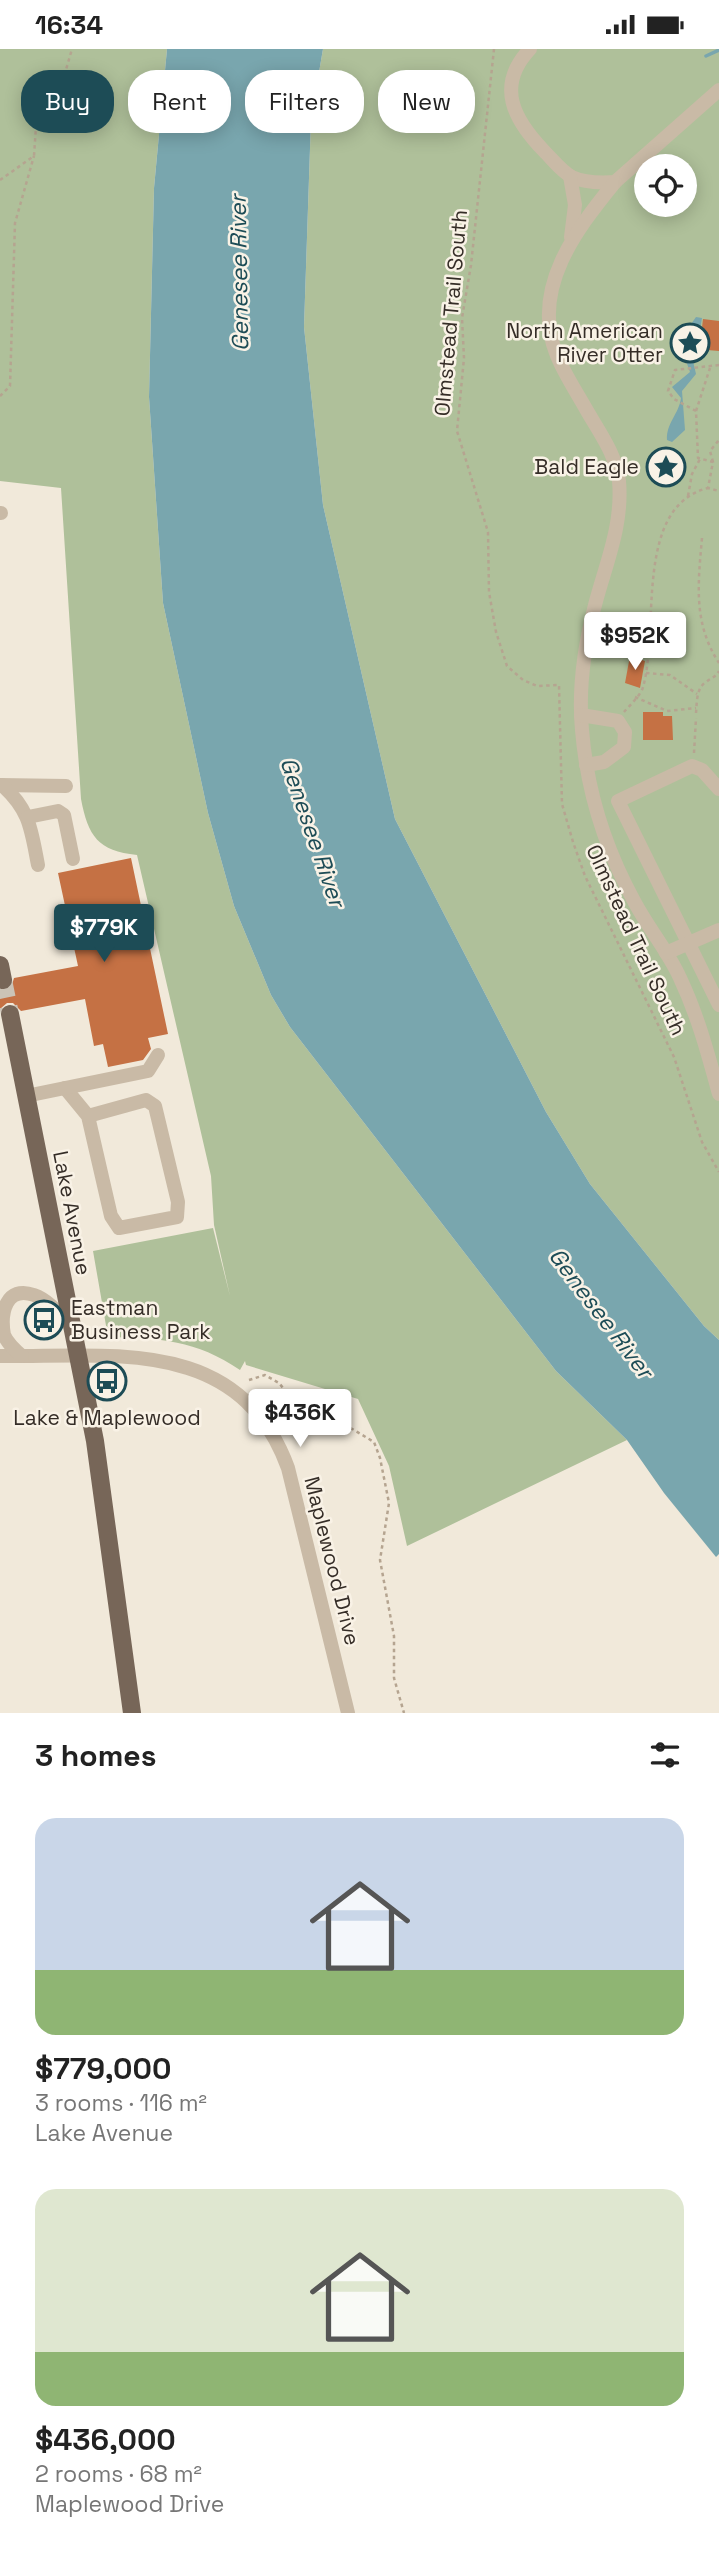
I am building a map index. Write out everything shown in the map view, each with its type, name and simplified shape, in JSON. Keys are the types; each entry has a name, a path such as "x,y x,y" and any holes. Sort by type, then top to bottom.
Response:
{"main road":[{"name":"Lake Avenue","path":"10,1014 102,1485 132,1713"}],"street":[{"path":"530,49 519,61 511,80 513,109 526,133 570,176 593,182 615,182"},
{"path":"570,240 615,182 719,90"},
{"path":"570,176 575,205 570,240 553,285 549,318 551,337 556,354 611,452 617,467 620,499 613,545 584,650 580,677 586,765 607,847 635,903 666,953 714,1051 719,1094"},
{"path":"581,715 618,720 625,732 624,747 604,762 586,765"},
{"path":"596,805 618,801 692,766 702,770 719,789"},
{"path":"1,785 66,786"},
{"path":"1,785 19,800 28,817 38,865"},
{"path":"618,801 719,1005"},
{"path":"28,817 58,811 64,815 73,859"},
{"path":"666,953 719,930"},
{"path":"26,1096 148,1071 158,1055"},
{"path":"65,1088 88,1116 111,1216 119,1228 177,1217 178,1202 155,1106 146,1100 88,1116"},
{"path":"22,1356 5,1338 1,1324 4,1303 9,1297 25,1293 40,1297 72,1327"},
{"name":"Maplewood Drive","path":"0,1356 158,1359 209,1374 241,1396 266,1422 288,1468 348,1713"}],"path":[{"path":"0,396 10,386 15,223 34,156 37,111 61,87 72,49"},
{"name":"Olmstead Trail South","path":"494,49 471,265 462,317 464,358 457,431 488,532 489,592 496,632 507,666 523,680 537,686 559,685 562,804 584,876 674,1057 702,1142 719,1172"},
{"path":"0,180 34,156"},
{"path":"696,411 674,399 668,391 675,370 719,365"},
{"path":"710,366 696,411 696,449 701,458 713,462"},
{"path":"708,488 713,462 710,451 719,440"},
{"path":"688,496 692,474 701,458"},
{"path":"618,720 643,690 651,649 656,553 670,515 688,496 708,488 719,491"},
{"path":"702,538 698,611 702,631 719,663"},
{"path":"696,713 697,694 702,683 719,671"},
{"path":"646,673 670,675 697,694"},
{"path":"635,697 667,711 696,708"},
{"path":"692,766 696,718"},
{"path":"249,1380 265,1375 279,1383 293,1401 339,1421 374,1442 389,1503 380,1560 394,1636 394,1678 404,1713"}],"green space":[{"path":"0,49 167,49 165,70 128,70 128,133 159,133 154,188 149,397 163,603 208,813 234,906 271,995 290,1027 556,1371 627,1440 407,1546 389,1466 358,1399 246,1365 245,1361 240,1370 208,1352 177,1343 144,1338 108,1337 93,1251 213,1228 230,1296 214,1225 211,1176 137,855 113,850 97,839 87,823 81,799 61,488 0,481"},
{"path":"323,49 719,49 719,1340 704,1326 590,1184 546,1112 395,819 323,505 304,327 311,133 364,133 364,70 319,70"}],"water":[{"name":"Genesee River","path":"167,49 323,49 319,70 245,70 245,133 311,133 304,327 323,505 395,819 546,1112 590,1184 704,1326 719,1340 719,1554 716,1557 664,1493 627,1440 556,1371 290,1027 271,995 234,906 208,813 163,603 149,397 154,188 159,133 231,133 231,70 165,70"},
{"path":"696,317 702,318 698,342 690,348 696,374 682,391 685,430 672,442 667,440 667,434 681,398 672,387 690,372 685,358 677,357 679,349 688,341 682,337"}],"building":[{"path":"703,319 719,321 719,351 707,350 705,337 701,336"},
{"path":"630,656 645,661 640,688 625,683"},
{"path":"643,712 663,712 663,716 672,716 673,740 643,740"},
{"path":"131,858 168,1034 148,1038 151,1049 143,1060 108,1067 103,1044 94,1046 85,999 21,1011 13,1003 7,1003 0,1009 0,991 11,988 14,978 78,966 58,873"}],"waterway":[{"path":"706,56 719,50"}],"tunnel":[{"path":"3,980 10,1014"}],"place":[{"name":"North American River Otter","path":"690,343"},
{"name":"Bald Eagle","path":"666,467"},
{"name":"Eastman Business Park","path":"44,1320"},
{"name":"Lake & Maplewood","path":"107,1381"}]}
